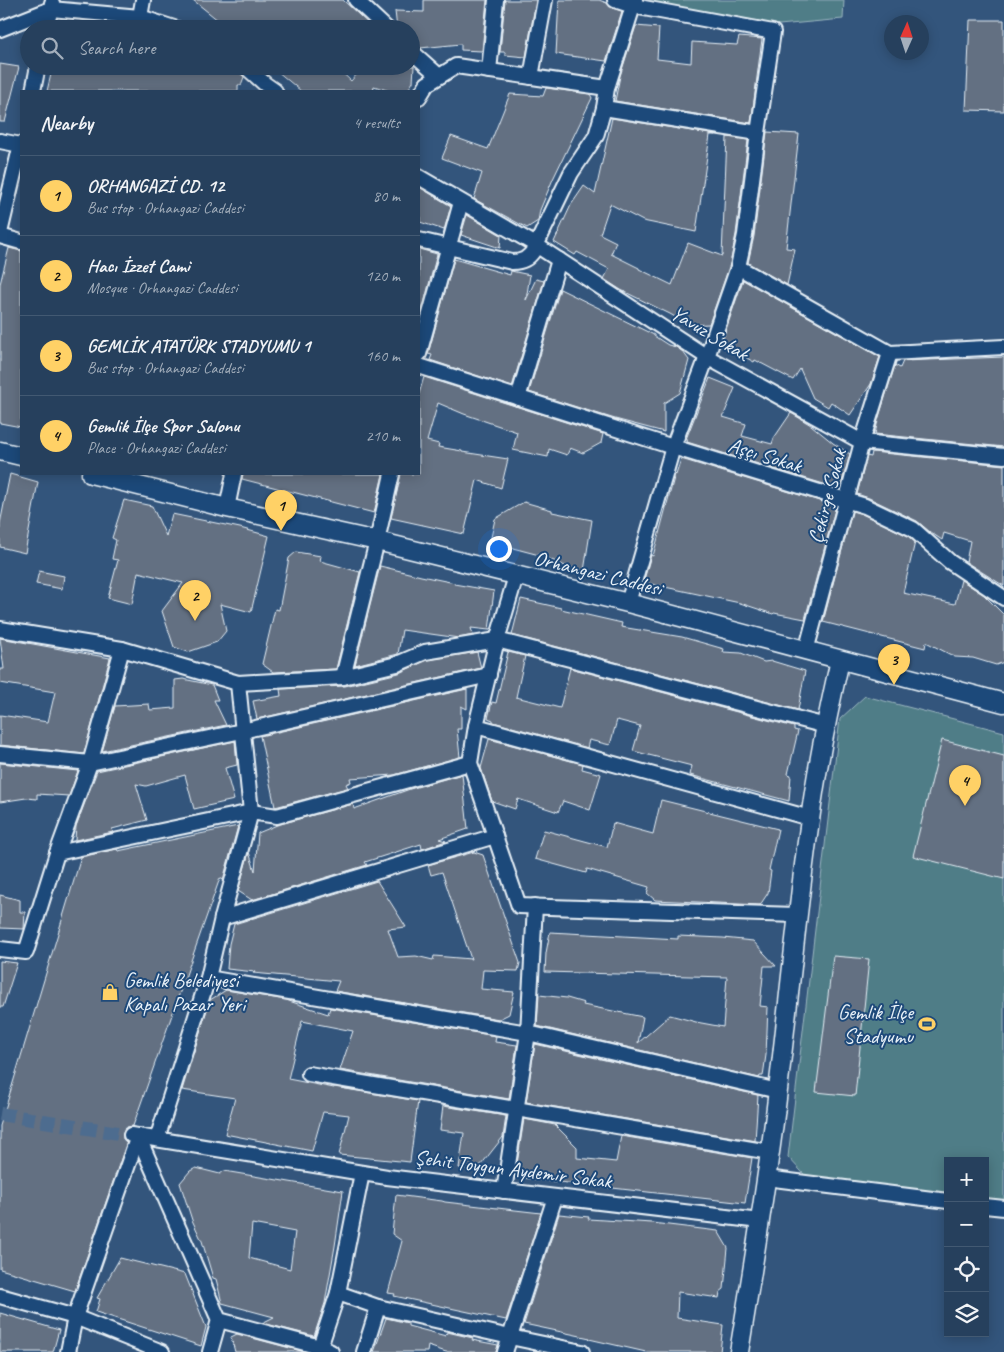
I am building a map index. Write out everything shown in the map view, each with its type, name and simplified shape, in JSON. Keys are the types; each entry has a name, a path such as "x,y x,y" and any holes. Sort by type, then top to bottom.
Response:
{"street":[{"path":"140,17 142,0"},
{"path":"356,0 378,20"},
{"path":"373,0 374,16"},
{"path":"490,71 496,0"},
{"path":"531,77 545,0"},
{"path":"615,0 773,32 745,235 738,267 673,448 628,603"},
{"path":"420,240 512,262 520,262 531,255 571,173 596,136 604,108 607,88 634,3"},
{"path":"48,20 52,4"},
{"path":"0,29 52,4 149,20"},
{"path":"420,59 439,76"},
{"path":"420,95 427,84 456,66 607,88"},
{"path":"33,90 36,75"},
{"path":"255,75 274,90"},
{"path":"604,108 758,133"},
{"path":"0,141 20,145"},
{"path":"20,149 0,235 20,242"},
{"name":"Yavuz Sokak","path":"420,178 536,245 707,357 862,442 1004,456"},
{"path":"420,350 461,202"},
{"path":"518,398 559,260"},
{"path":"738,267 890,353 1004,347"},
{"name":"Çekirge Sokak","path":"806,651 862,442 890,353"},
{"name":"Aşçı Sokak","path":"420,366 673,448 865,506 913,528 950,562 1004,598"},
{"path":"0,451 20,456"},
{"name":"Orhangazi Caddesi","path":"95,475 227,508 377,541 628,603 1004,703"},
{"path":"227,508 234,475"},
{"path":"343,677 392,475"},
{"path":"516,576 476,726 470,763 519,906 797,915"},
{"path":"0,629 122,649 238,683 343,677 397,664 425,652 498,640 826,726"},
{"path":"0,950 26,952 57,853 90,763 122,649"},
{"path":"739,1352 770,1152 810,818 840,660"},
{"path":"0,754 90,763 489,675"},
{"path":"157,1139 208,978 251,812 238,683"},
{"path":"476,726 810,818"},
{"path":"57,853 251,812 277,816 470,763"},
{"path":"222,918 495,836"},
{"path":"504,1191 528,1033 535,906"},
{"path":"208,978 528,1033 778,1091"},
{"path":"309,1074 770,1152"},
{"path":"68,1352 75,1318 134,1135"},
{"path":"134,1135 218,1320 210,1352"},
{"name":"Şehit Toygun Aydemir Sokak","path":"134,1135 362,1173 760,1221"},
{"path":"218,1320 326,1350 362,1173"},
{"path":"766,1178 944,1200"},
{"path":"505,1352 555,1197"},
{"path":"989,1206 1004,1208"},
{"path":"338,1293 378,1307 582,1352"},
{"path":"0,1296 75,1318 162,1352"},
{"path":"364,1352 378,1307"}],"green space":[{"path":"645,0 844,0 843,19 779,25 645,2"},
{"path":"865,696 1004,732 1004,1201 989,1200 989,1157 944,1157 944,1196 813,1184 788,1157 840,719"}],"building":[{"path":"193,0 343,0 364,20 218,20"},
{"path":"424,0 487,0 482,51 461,50 461,44 420,48 420,20 396,20 395,11 424,12"},
{"path":"505,0 536,0 526,57 505,55 505,52 500,52"},
{"path":"559,0 599,0 607,3 612,8 622,11 606,61 556,54"},
{"path":"970,20 1004,20 1004,111 966,110"},
{"path":"636,26 659,28 657,59 691,63 692,42 737,45 739,37 762,39 751,123 615,101 620,76"},
{"path":"0,64 19,67 5,122 0,122"},
{"path":"51,75 242,75 244,77 241,85 238,85 238,90 47,90"},
{"path":"282,75 345,75 351,81 356,75 413,75 413,82 408,90 387,90 374,86 373,90 300,90"},
{"path":"546,88 590,94 592,98 553,179 540,210 538,221 527,228 474,199 482,173 442,158 451,136 488,149 510,94 543,96"},
{"path":"612,118 716,135 710,135 696,232 643,221 610,204 600,234 616,242 611,254 672,285 688,243 722,256 727,137 748,140 736,234 730,265 709,324 689,325 621,290 604,279 609,269 577,252 575,255 554,242 571,205 584,186 595,194"},
{"path":"767,132 799,134 786,248 795,249 787,285 748,263 754,236"},
{"path":"420,188 451,206 444,230 420,222"},
{"path":"467,215 501,235 500,248 461,235"},
{"path":"9,248 20,251 20,427 0,423 0,284"},
{"path":"420,249 437,254 420,318"},
{"path":"454,259 510,275 511,271 530,275 526,300 536,279 544,281 512,387 430,360 432,355 428,354"},
{"path":"743,280 880,357 871,384 850,415 831,402 828,407 813,398 800,369 793,380 721,344"},
{"path":"560,289 654,335 668,345 676,347 689,360 680,393 664,403 664,432 529,392"},
{"path":"1004,357 1004,447 875,434 895,365 900,368 903,361"},
{"path":"424,377 603,434 601,443 583,453 570,448 567,455 549,449 548,457 513,450 517,432 438,403 427,441 439,444 438,447 508,459 501,488 477,480 464,534 391,518 401,475 420,475 420,391"},
{"path":"710,378 735,388 723,417 746,424 742,436 772,444 791,413 811,425 850,454 840,489 687,442 688,439 686,439"},
{"path":"872,452 1004,465 1004,586 966,562 970,541 944,533 942,540 917,521 857,494 867,456 871,457"},
{"path":"681,459 836,506 805,619 773,614 740,603 646,583 644,580 651,555 653,556 675,474"},
{"path":"10,474 38,482 25,553 0,547 0,524"},
{"path":"243,475 383,475 374,513 242,479"},
{"path":"124,500 152,506 166,536 172,514 269,536 251,612 220,604 226,631 217,642 188,652 174,647 162,611 183,583 138,572 132,604 108,598 118,560 112,559 116,540 112,538"},
{"path":"524,502 552,510 552,512 592,520 584,571 565,566 543,556 490,542 495,519"},
{"path":"852,511 908,536 915,542 903,593 955,604 961,580 983,594 1004,615 1004,662 996,665 973,658 955,657 926,642 925,648 823,622"},
{"path":"296,552 321,556 320,561 360,572 336,669 273,672 262,664 275,609 279,610 289,558"},
{"path":"380,566 454,584 494,591 489,630 471,628 473,635 459,638 402,630 398,654 355,665"},
{"path":"39,571 64,576 62,589 36,584"},
{"path":"521,599 622,623 621,627 682,637 724,649 723,652 741,653 764,662 772,661 805,671 798,710 512,635"},
{"path":"0,638 110,658 84,754 0,745 0,715 48,722 55,692 0,683 0,669 4,669"},
{"path":"477,652 481,668 257,719 253,701 281,696 280,689 345,686 399,673 427,660"},
{"path":"508,652 525,656 516,697 560,708 570,668 794,727 794,730 798,731 788,774 791,775 789,801 690,775 692,766 633,751 640,726 617,720 610,745 589,740 587,748 493,722 493,720 488,718 492,702 496,703"},
{"path":"183,679 212,685 218,700 214,700 226,725 102,751 115,706 149,704 150,710 175,708 175,680"},
{"path":"467,689 467,709 461,706 461,729 457,729 460,757 394,775 350,778 351,782 346,784 348,788 275,807 260,736"},
{"path":"489,739 583,764 582,769 601,774 590,810 563,801 558,812 518,799 515,809 492,801 481,768"},
{"path":"942,740 1004,756 1004,879 913,856"},
{"path":"235,741 237,765 225,768 234,800 194,809 185,775 146,786 136,784 147,820 112,829 113,832 75,840 76,826 97,771"},
{"path":"0,763 78,771 69,796 37,794 37,799 26,798 0,802"},
{"path":"462,774 468,829 439,839 446,841 422,849 421,844 365,862 367,865 252,900 238,891 249,852 255,871 258,833 277,825 353,804 354,809 410,789"},
{"path":"661,800 778,829 769,870 771,871 768,893 760,905 655,900 647,893 649,887 587,869 586,873 535,859 544,830 607,847 613,823 653,834"},
{"name":"Gemlik Belediyesi Kapalı Pazar Yeri","path":"238,826 223,880 220,878 133,1126 127,1127 123,1133 123,1139 127,1142 75,1291 0,1269 0,1126 81,857"},
{"path":"474,852 483,855 520,963 518,971 483,970 481,989 514,992 509,1014 499,1019 335,991 339,981 227,969 229,944 234,924 377,881 406,927 388,929 398,957 416,956 433,960 434,956 471,959 442,872 431,875 428,865"},
{"path":"0,895 20,900 20,912 25,912 24,929 0,928"},
{"path":"550,932 678,939 678,936 753,941 776,966 764,966 760,1006 768,1007 763,1076 759,1078 537,1026 539,995 567,998 584,1003 583,1005 643,1017 638,1043 670,1015 723,1027 727,977 545,972"},
{"path":"833,956 869,959 855,1096 816,1092"},
{"path":"0,961 17,963 3,1007 0,1007"},
{"path":"226,990 286,1000 328,1014 330,1008 496,1036 495,1042 517,1045 509,1099 340,1070 353,1031 302,1021 288,1079 418,1101 410,1162 339,1155 349,1115 323,1112 312,1151 225,1134 235,1098 182,1090 210,1000"},
{"path":"535,1044 758,1095 755,1141 526,1102"},
{"path":"443,1106 506,1116 503,1137 477,1170 459,1168 464,1133 440,1130"},
{"path":"524,1119 555,1125 577,1147 577,1158 616,1162 621,1136 752,1158 745,1203 515,1177"},
{"path":"196,1168 220,1174 224,1171 343,1191 325,1303 314,1336 262,1323 274,1317 222,1303 216,1279 213,1278 202,1241 192,1220 180,1183 190,1171","holes":["252,1224 295,1232 290,1269 249,1258"]},
{"path":"396,1195 541,1213 506,1320 394,1296 395,1294 388,1293 402,1241 392,1234"},
{"path":"559,1214 589,1217 588,1219 652,1223 718,1231 728,1248 724,1289 720,1292 719,1298 678,1292 677,1318 723,1325 720,1352 646,1352 524,1324"},
{"path":"120,1258 185,1274 206,1327 201,1346 96,1312 100,1299 97,1298"},
{"path":"0,1313 59,1330 53,1352 0,1352"},
{"path":"386,1318 408,1323 408,1326 446,1336 447,1332 473,1338 472,1340 498,1345 496,1352 446,1352 428,1346 427,1352 374,1352"},
{"path":"237,1334 305,1352 235,1352 231,1337"}],"tunnel":[{"path":"0,1114 131,1135"}],"place":[{"name":"ORHANGAZİ CD. 12","path":"281,531"},
{"name":"Hacı İzzet Cami","path":"195,621"},
{"name":"GEMLİK ATATÜRK STADYUMU 1","path":"894,685"},
{"name":"Gemlik İlçe Spor Salonu","path":"965,806"},
{"name":"Gemlik Belediyesi Kapalı Pazar Yeri","path":"110,992"},
{"name":"Gemlik İlçe Stadyumu","path":"927,1024"}]}
